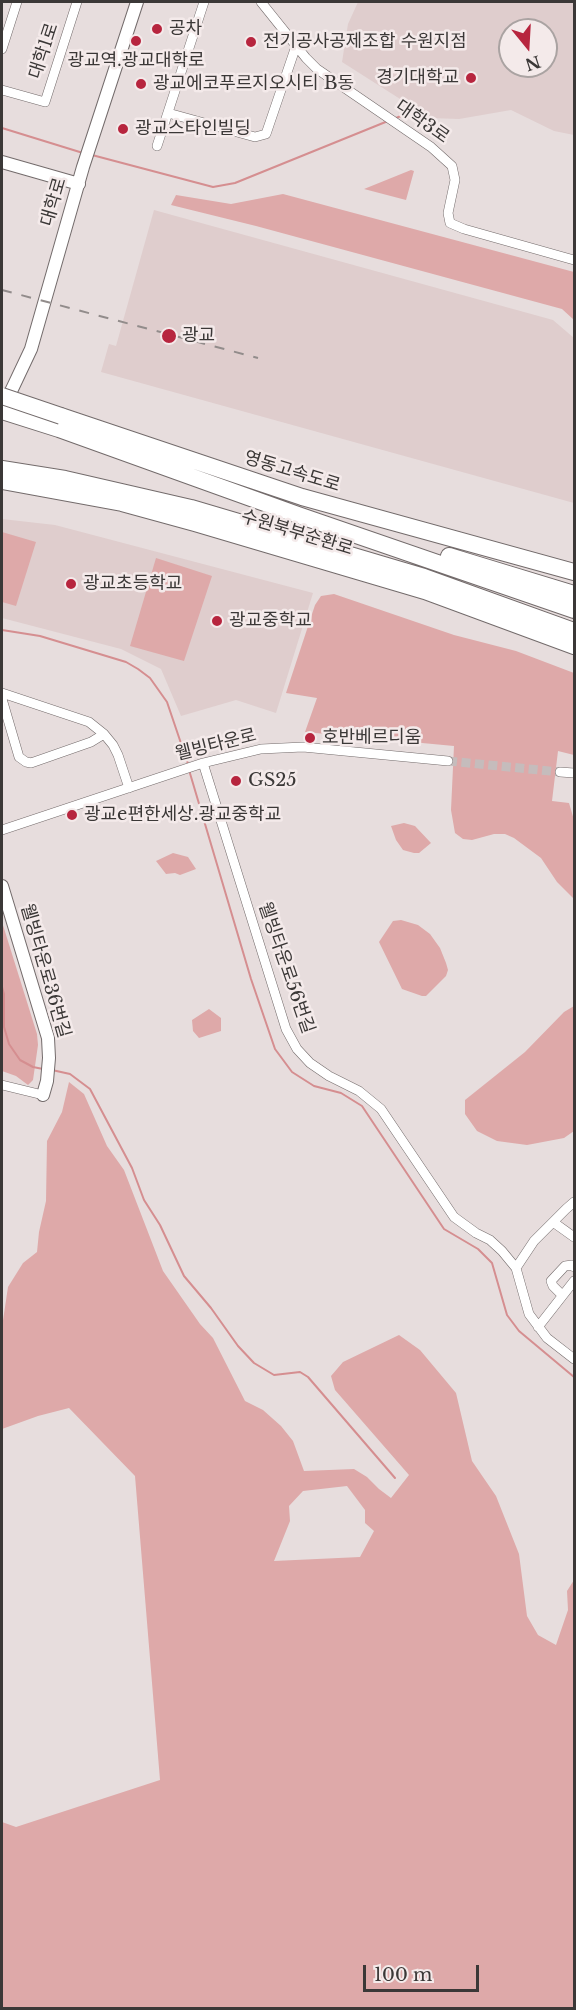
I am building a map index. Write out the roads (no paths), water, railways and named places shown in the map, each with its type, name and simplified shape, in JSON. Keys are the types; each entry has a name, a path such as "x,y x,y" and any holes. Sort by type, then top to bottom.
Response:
{"highway":[{"name":"영동고속도로","path":"2,396 60,423 298,515 574,610"},
{"name":"영동고속도로","path":"2,410 60,423 302,497 574,572"},
{"name":"수원북부순환로","path":"5,476 65,479 191,508 424,577 574,631"},
{"name":"수원북부순환로","path":"5,476 122,503 425,591 574,646"},
{"name":"영동고속도로","path":"298,515 469,562 574,594"}],"street":[{"path":"2,49 17,2"},
{"name":"대학1로","path":"2,90 45,102 77,2"},
{"name":"대학로","path":"2,410 31,349 78,183 137,2"},
{"path":"157,146 204,2"},
{"name":"대학3로","path":"261,2 317,69 447,160 455,172 448,213 450,223 574,260"},
{"path":"168,113 255,137 266,134 296,46"},
{"path":"2,162 78,183"},
{"path":"2,693 89,722 104,734 118,755 129,788"},
{"path":"2,699 19,757 26,762 31,763 91,742 104,734"},
{"name":"웰빙타운로","path":"2,830 223,757 281,747 303,747 448,761"},
{"name":"웰빙타운로56번길","path":"199,765 286,1029 297,1049 310,1063 329,1076 359,1091 381,1109 454,1217 490,1240 516,1268 530,1314 538,1327 547,1338 574,1359"},
{"path":"560,772 574,773"},
{"name":"웰빙타운로36번길","path":"2,886 44,1021 49,1058 43,1095 2,1085"},
{"path":"516,1268 534,1241 574,1202"},
{"path":"553,1222 574,1237"},
{"path":"562,1295 551,1281 565,1266 574,1267"},
{"path":"538,1327 574,1281"}],"waterway":[{"path":"396,118 418,109"},
{"path":"92,155 213,187 235,183 388,121"},
{"path":"2,128 83,153"},
{"path":"2,630 40,636 126,662 138,669 150,678 167,702 188,764"},
{"path":"189,770 251,979 275,1049 292,1072 314,1086 341,1093 362,1106 444,1229 478,1249 492,1263 507,1315 519,1331 574,1377"},
{"path":"2,987 4,1027 9,1044 20,1060 43,1069"},
{"path":"52,1070 70,1074 90,1089 132,1168 144,1200 160,1225 184,1276 211,1308 238,1346 254,1363 274,1375 300,1372 308,1377 395,1478"}],"tunnel":[{"path":"448,761 560,772"}],"railway":[{"path":"2,290 258,358"}],"place":[{"name":"공차","path":"157,29"},
{"name":"광교역.광교대학로","path":"136,41"},
{"name":"전기공사공제조합 수원지점","path":"251,42"},
{"name":"경기대학교","path":"471,78"},
{"name":"광교에코푸르지오시티 B동","path":"141,84"},
{"name":"광교스타인빌딩","path":"123,129"},
{"name":"광교","path":"169,336"},
{"name":"광교초등학교","path":"71,584"},
{"name":"광교중학교","path":"217,621"},
{"name":"호반베르디움","path":"310,738"},
{"name":"GS25","path":"236,781"},
{"name":"광교e편한세상.광교중학교","path":"72,815"}]}
